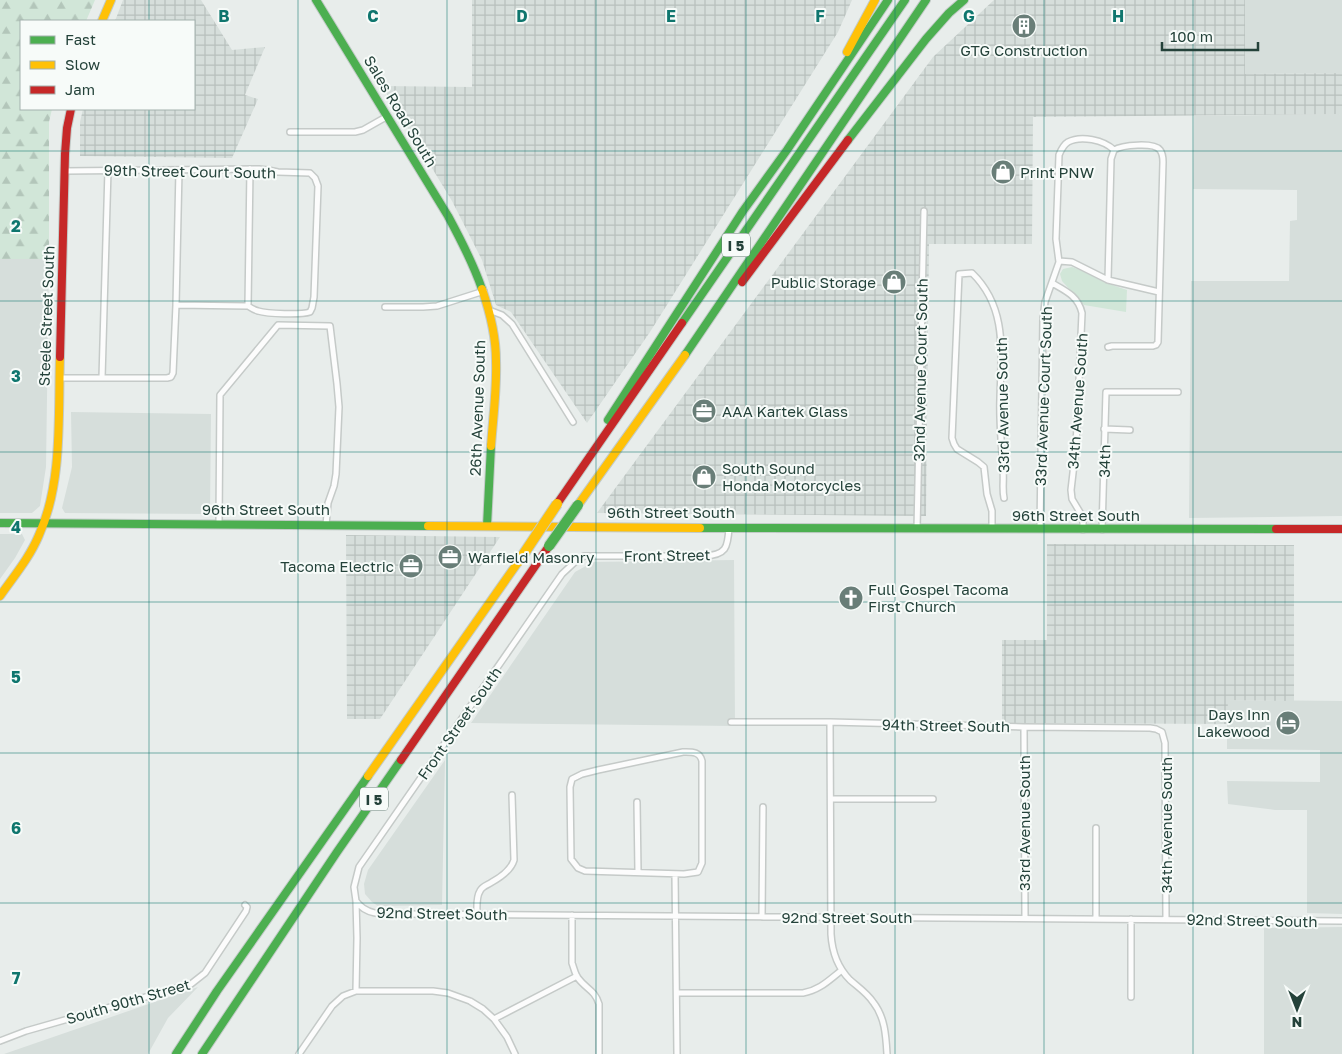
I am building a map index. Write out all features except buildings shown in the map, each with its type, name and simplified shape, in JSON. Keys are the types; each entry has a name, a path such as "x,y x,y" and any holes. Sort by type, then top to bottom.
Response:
{"main road":[{"path":"102,20 111,0"},
{"name":"Sales Road South","path":"316,0 461,237"},
{"path":"817,106 875,0"},
{"path":"567,490 638,372 743,211 817,106 888,0"},
{"name":"I 5","path":"176,1054 222,983 519,561 906,0"},
{"name":"I 5","path":"202,1054 337,852 549,546 662,388 926,0"},
{"path":"662,388 839,151 926,39 949,13 964,0"},
{"name":"Steele Street South","path":"0,596 27,558 40,535 52,498 56,474 65,171 67,128 71,110"},
{"name":"26th Avenue South","path":"461,237 484,291 495,337 496,366 488,526"},
{"name":"96th Street South","path":"0,523 1040,530 1342,530"}],"street":[{"path":"290,132 355,132 363,130 386,117"},
{"name":"33rd Avenue Court South","path":"1040,530 1043,319 1044,304 1059,261 1056,244 1059,155 1063,146 1072,141 1104,142 1114,150"},
{"path":"1108,280 1111,159 1114,150 1120,147 1145,145 1154,147 1160,150 1163,162 1158,341 1153,346 1108,347"},
{"path":"176,304 248,306 250,169"},
{"name":"99th Street Court South","path":"65,171 250,169 306,173 314,176 318,190 314,297 311,310 301,314 271,313 258,311 248,306"},
{"path":"102,378 108,170"},
{"path":"59,378 171,377 174,370 179,170"},
{"name":"32nd Avenue Court South","path":"917,529 924,211"},
{"path":"1059,261 1072,262 1108,280 1159,292"},
{"name":"33rd Avenue South","path":"992,529 992,510 987,494 984,467 956,448 952,438 960,274 972,273 981,281 992,302 1000,327 1002,346 1000,418 1004,498"},
{"name":"34th Avenue South","path":"1052,283 1074,297 1082,311 1076,447 1071,492 1072,499 1084,521 1084,530"},
{"path":"385,307 437,306 484,291"},
{"path":"489,310 502,315 512,324 573,422"},
{"path":"219,524 220,395 278,325 330,326 339,407 336,474 328,503 326,525"},
{"name":"34th","path":"1102,530 1106,392 1178,392"},
{"path":"1104,429 1130,430"},
{"name":"Front Street","path":"584,556 713,556 720,553 728,543 729,527"},
{"name":"Front Street South","path":"356,991 357,938 354,892 357,872 562,574 584,556"},
{"name":"94th Street South","path":"731,722 1142,728 1161,731"},
{"path":"830,722 831,939 833,950 842,970 874,1003 884,1026 887,1054"},
{"name":"33rd Avenue South","path":"1024,727 1025,918"},
{"name":"34th Avenue South","path":"1161,731 1165,742 1166,919"},
{"path":"694,752 698,754 702,761 702,863 698,872 675,874 585,871 578,868 571,858 571,781 575,777 598,770 675,754 694,752"},
{"path":"477,914 480,890 508,870 513,864 512,795"},
{"path":"831,799 933,799"},
{"path":"637,802 638,872"},
{"path":"762,917 763,807"},
{"path":"1096,828 1096,919"},
{"path":"675,874 677,1054"},
{"name":"92nd Street South","path":"356,901 362,908 368,911 404,914 1342,921"},
{"name":"South 90th Street","path":"0,1041 26,1031 191,984 205,973 246,911 245,905"},
{"path":"572,916 572,963 577,976 594,994 599,1004 599,1054"},
{"path":"1131,919 1132,997"},
{"path":"676,992 803,993 824,985 842,970"},
{"path":"494,1019 577,976"},
{"path":"299,1054 332,1006 343,996 356,991 433,991 448,993 470,1001 494,1019 507,1036 515,1054"}],"shaded area":[{"path":"123,0 201,0 232,50 265,47 245,95 258,99 232,158 80,156 80,122 83,110 195,110 195,20 115,20"},
{"path":"472,0 852,0 838,32 650,332 587,423 511,312 496,305 482,260 452,201 382,86 472,87"},
{"path":"994,0 1245,0 1245,74 1342,73 1342,114 1033,117 1032,244 929,244 926,516 597,513 933,57"},
{"path":"1245,0 1342,0 1342,73 1245,74"},
{"path":"1342,114 1342,516 1189,518 1191,281 1289,281 1290,221 1297,220 1297,190 1193,189 1194,116"},
{"path":"0,259 49,259 46,467 40,506 32,513 0,513"},
{"path":"71,412 211,414 210,514 65,513 62,508 72,467"},
{"path":"0,534 22,534 25,540 0,579"},
{"path":"346,535 500,537 380,719 347,719"},
{"path":"1047,544 1294,545 1294,701 1228,700 1227,724 1002,723 1002,640 1047,640"},
{"path":"734,560 735,726 471,723 575,572 593,562"},
{"path":"1227,700 1342,701 1342,914 1307,913 1307,810 1275,810 1228,804 1227,781 1320,782 1320,750 1227,749"},
{"path":"445,760 442,905 378,906 365,894 364,884 368,870"},
{"path":"1342,927 1342,1054 1264,1054 1264,928"},
{"path":"198,987 168,1018 148,1054 4,1054"}],"green space":[{"path":"0,0 95,0 86,20 20,20 20,110 52,110 49,122 49,259 0,259"},
{"path":"1072,267 1106,283 1127,290 1126,312 1084,305 1062,281 1060,274 1063,269"}],"traffic: fast":[{"path":"316,0 448,216 475,270 482,289"},
{"path":"608,420 743,211 787,150 888,0"},
{"path":"682,323 905,0"},
{"path":"685,355 926,0"},
{"path":"848,140 926,39 949,13 964,0"},
{"path":"487,526 491,446"},
{"path":"549,546 578,505"},
{"path":"0,523 428,526"},
{"path":"700,528 1276,529"},
{"path":"202,1054 401,760"},
{"path":"176,1054 217,991 368,776"}],"traffic: slow":[{"path":"102,20 111,0"},
{"path":"847,52 875,0"},
{"path":"482,289 488,307 496,352 496,382 491,446"},
{"path":"578,505 685,355"},
{"path":"0,596 31,551 47,515 56,471 58,448 60,357"},
{"path":"519,561 557,504"},
{"path":"428,526 700,528"},
{"path":"368,776 519,561"}],"traffic: jam":[{"path":"60,357 65,154 71,110"},
{"path":"742,282 848,140"},
{"path":"557,504 682,323"},
{"path":"1276,529 1342,529"},
{"path":"401,760 549,546"}],"place":[{"name":"GTG Construction","path":"1024,26"},
{"name":"Print PNW","path":"1003,172"},
{"name":"Public Storage","path":"894,282"},
{"name":"AAA Kartek Glass","path":"704,411"},
{"name":"South Sound Honda Motorcycles","path":"704,477"},
{"name":"Warfield Masonry","path":"450,557"},
{"name":"Tacoma Electric","path":"411,566"},
{"name":"Full Gospel Tacoma First Church","path":"851,598"},
{"name":"Days Inn Lakewood","path":"1288,723"}]}
